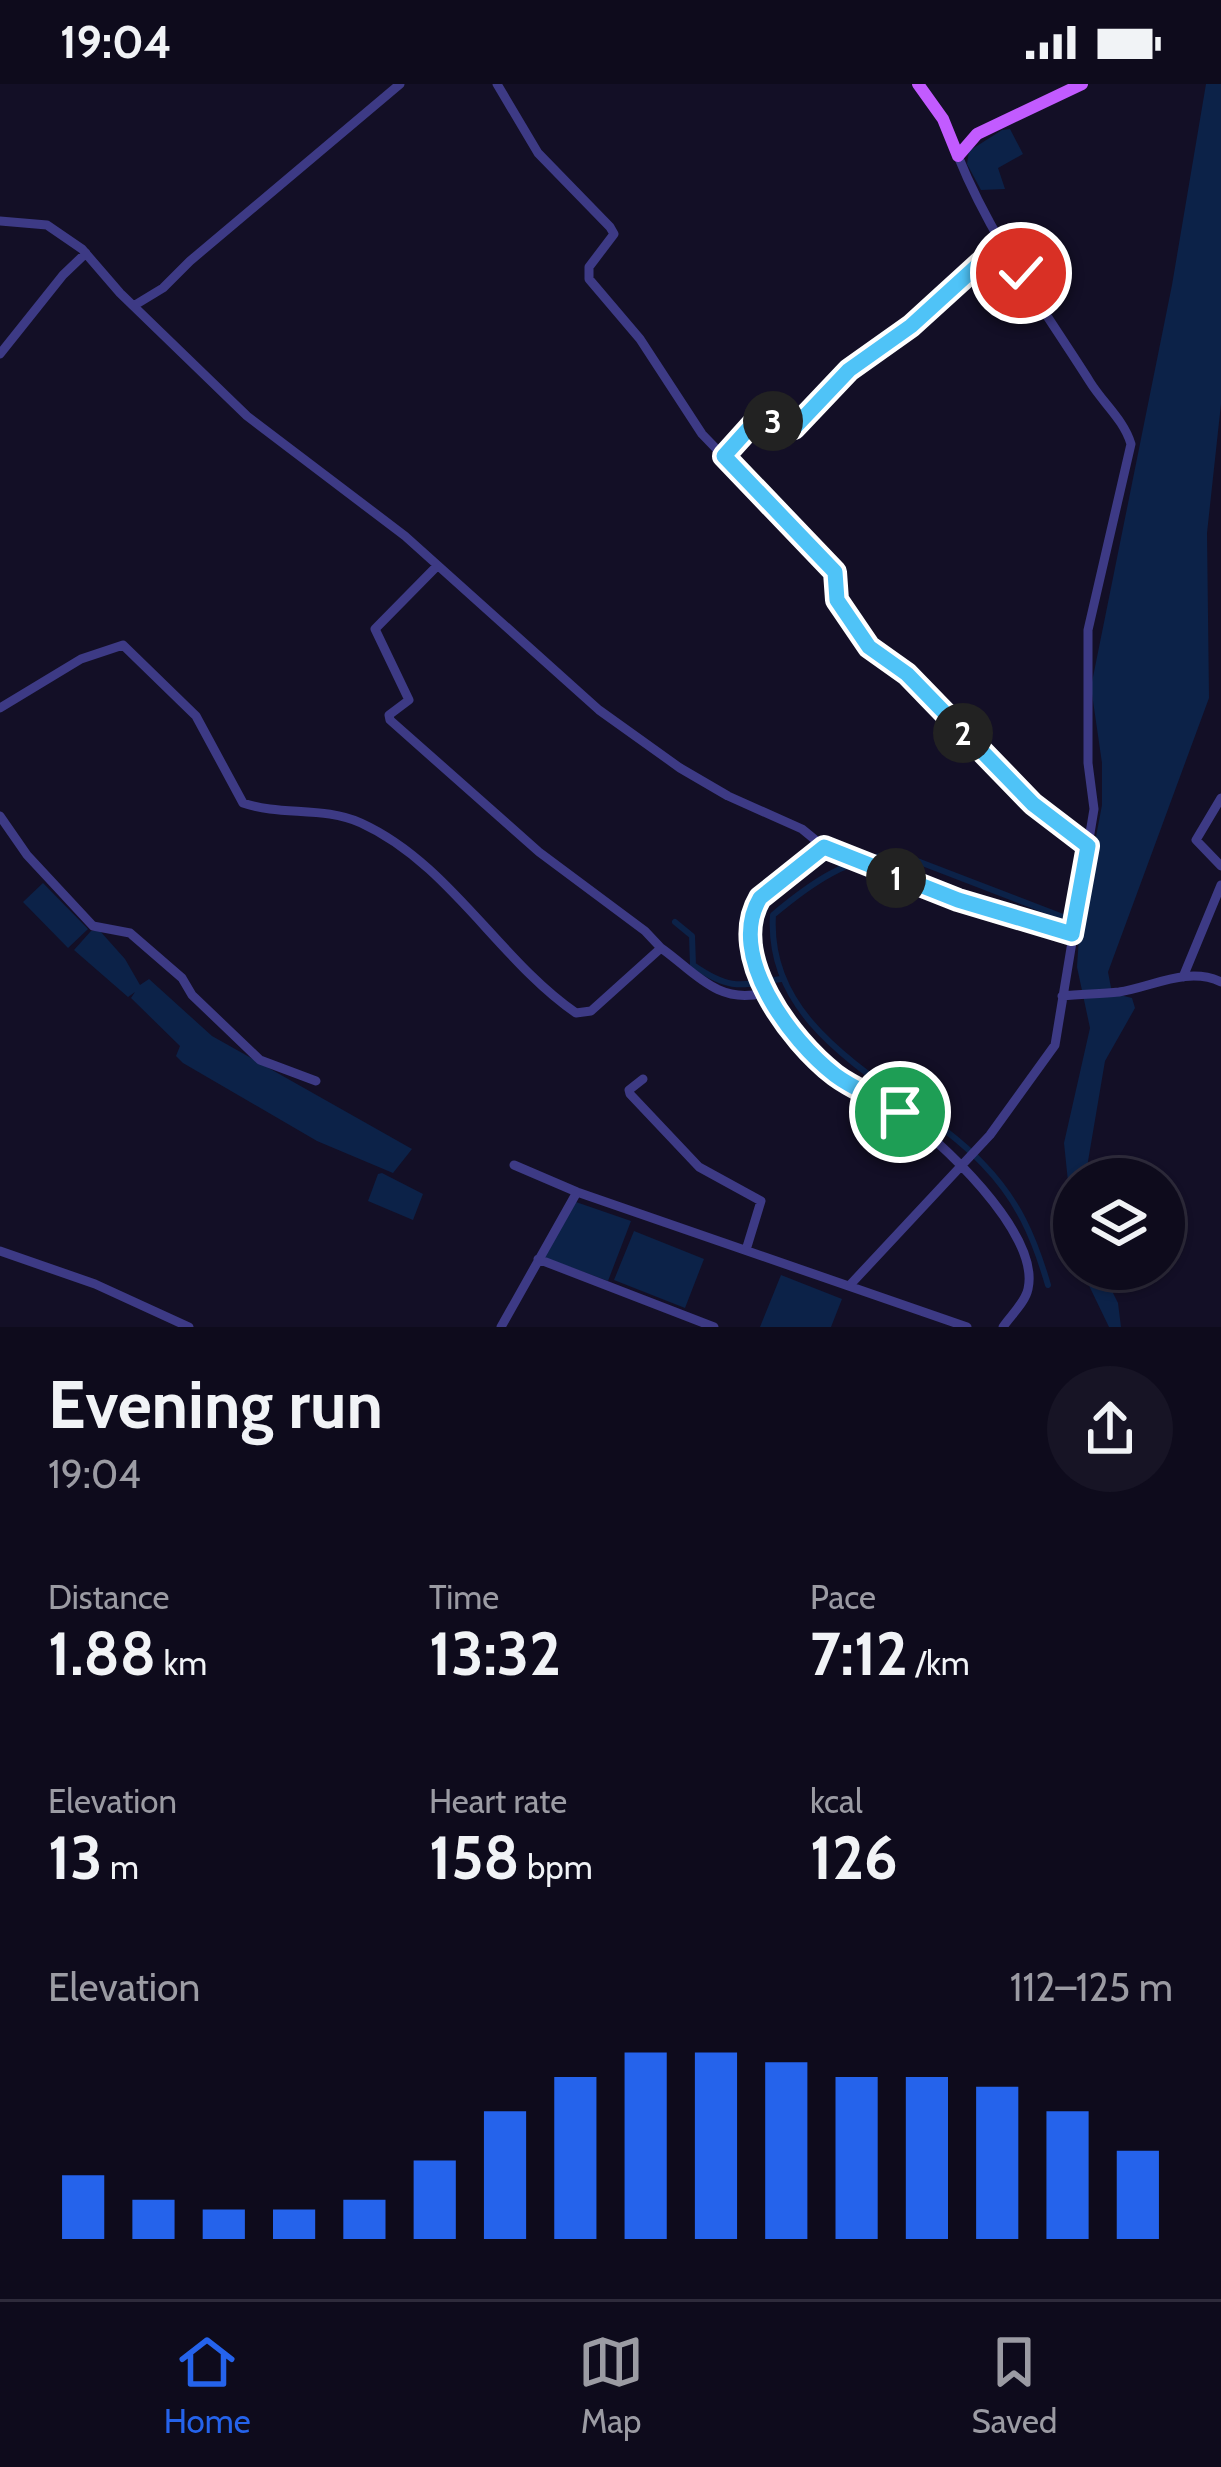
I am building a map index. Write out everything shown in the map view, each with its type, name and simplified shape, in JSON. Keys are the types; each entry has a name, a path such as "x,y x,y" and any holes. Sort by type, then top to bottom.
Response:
{"main road":[{"path":"918,84 958,156 977,134 1082,84"},
{"path":"948,131 977,134"}],"street":[{"path":"384,84 385,98"},
{"path":"135,305 163,288 400,84"},
{"path":"496,84 538,153 610,227 614,234 589,267 590,279 640,339 702,434 835,572 837,600 869,647 907,674 1033,804 1088,846"},
{"path":"849,1286 979,1148 1054,1046 1094,809 1088,763 1088,630 1131,444 1128,432 1096,392 1000,245 958,156"},
{"path":"0,221 47,225 86,253 247,416 390,524 625,731 680,769 802,829 824,847 860,864 958,900 1074,926"},
{"path":"724,456 760,416 767,416 784,431 794,428 849,370 911,326 1000,245"},
{"path":"0,354 86,253"},
{"path":"437,566 374,629 409,700 390,720 522,838 645,931 702,984 716,991 763,992"},
{"path":"0,708 81,658 123,645 196,716 237,798 267,808 355,820 400,846 492,930 532,977 580,1015 661,948"},
{"path":"1221,798 1196,839 1221,866"},
{"path":"0,815 28,855 94,926 130,933 182,978 192,994 260,1060 316,1081"},
{"path":"824,847 769,888 753,909 751,930 763,992 830,1071 900,1112 963,1165 999,1208 1022,1251 1028,1291 1003,1327"},
{"path":"1184,977 1221,885"},
{"path":"1062,996 1117,992 1201,975 1221,982"},
{"path":"643,1079 630,1094 698,1167 761,1201 746,1250"},
{"path":"514,1165 577,1192 967,1327"},
{"path":"501,1327 577,1192"},
{"path":"0,1251 94,1284 190,1327"},
{"path":"538,1259 715,1327"}],"water":[{"path":"1206,84 1221,84 1221,404 1207,533 1209,698 1108,972 1112,993 1132,998 1135,1008 1105,1061 1089,1158 1066,1158 1064,1143 1090,1028 1077,967 1080,921 1102,805 1102,763 1091,687 1172,285"},
{"path":"1010,129 1023,154 998,168 1005,189 981,190 967,164 969,151"},
{"path":"43,883 88,929 68,948 23,902"},
{"path":"91,931 100,931 140,985 149,979 212,1036 412,1149 393,1173 317,1141 183,1063 176,1056 180,1046 131,998 135,992 128,997 74,950"},
{"path":"382,1173 423,1194 413,1220 368,1201"},
{"path":"573,1201 631,1221 608,1281 543,1257"},
{"path":"634,1231 704,1259 685,1308 614,1280"},
{"path":"781,1275 842,1299 831,1327 760,1327"},
{"path":"1091,1290 1112,1290 1118,1303 1121,1327 1109,1327"}],"waterway":[{"path":"1048,1285 1023,1220 983,1164 848,1058 792,996 777,959 773,915 832,873 864,860 899,854 1076,922"},
{"path":"675,922 692,936 693,965 716,979 735,984 781,979"}],"route":[{"path":"900,1112 830,1071 763,994 751,930 753,909 760,898 824,847 958,900 1072,934 1088,846 1033,804 907,674 869,647 837,600 835,572 724,456 764,414 784,431 794,428 849,370 911,326 1000,245 1021,273"}]}
